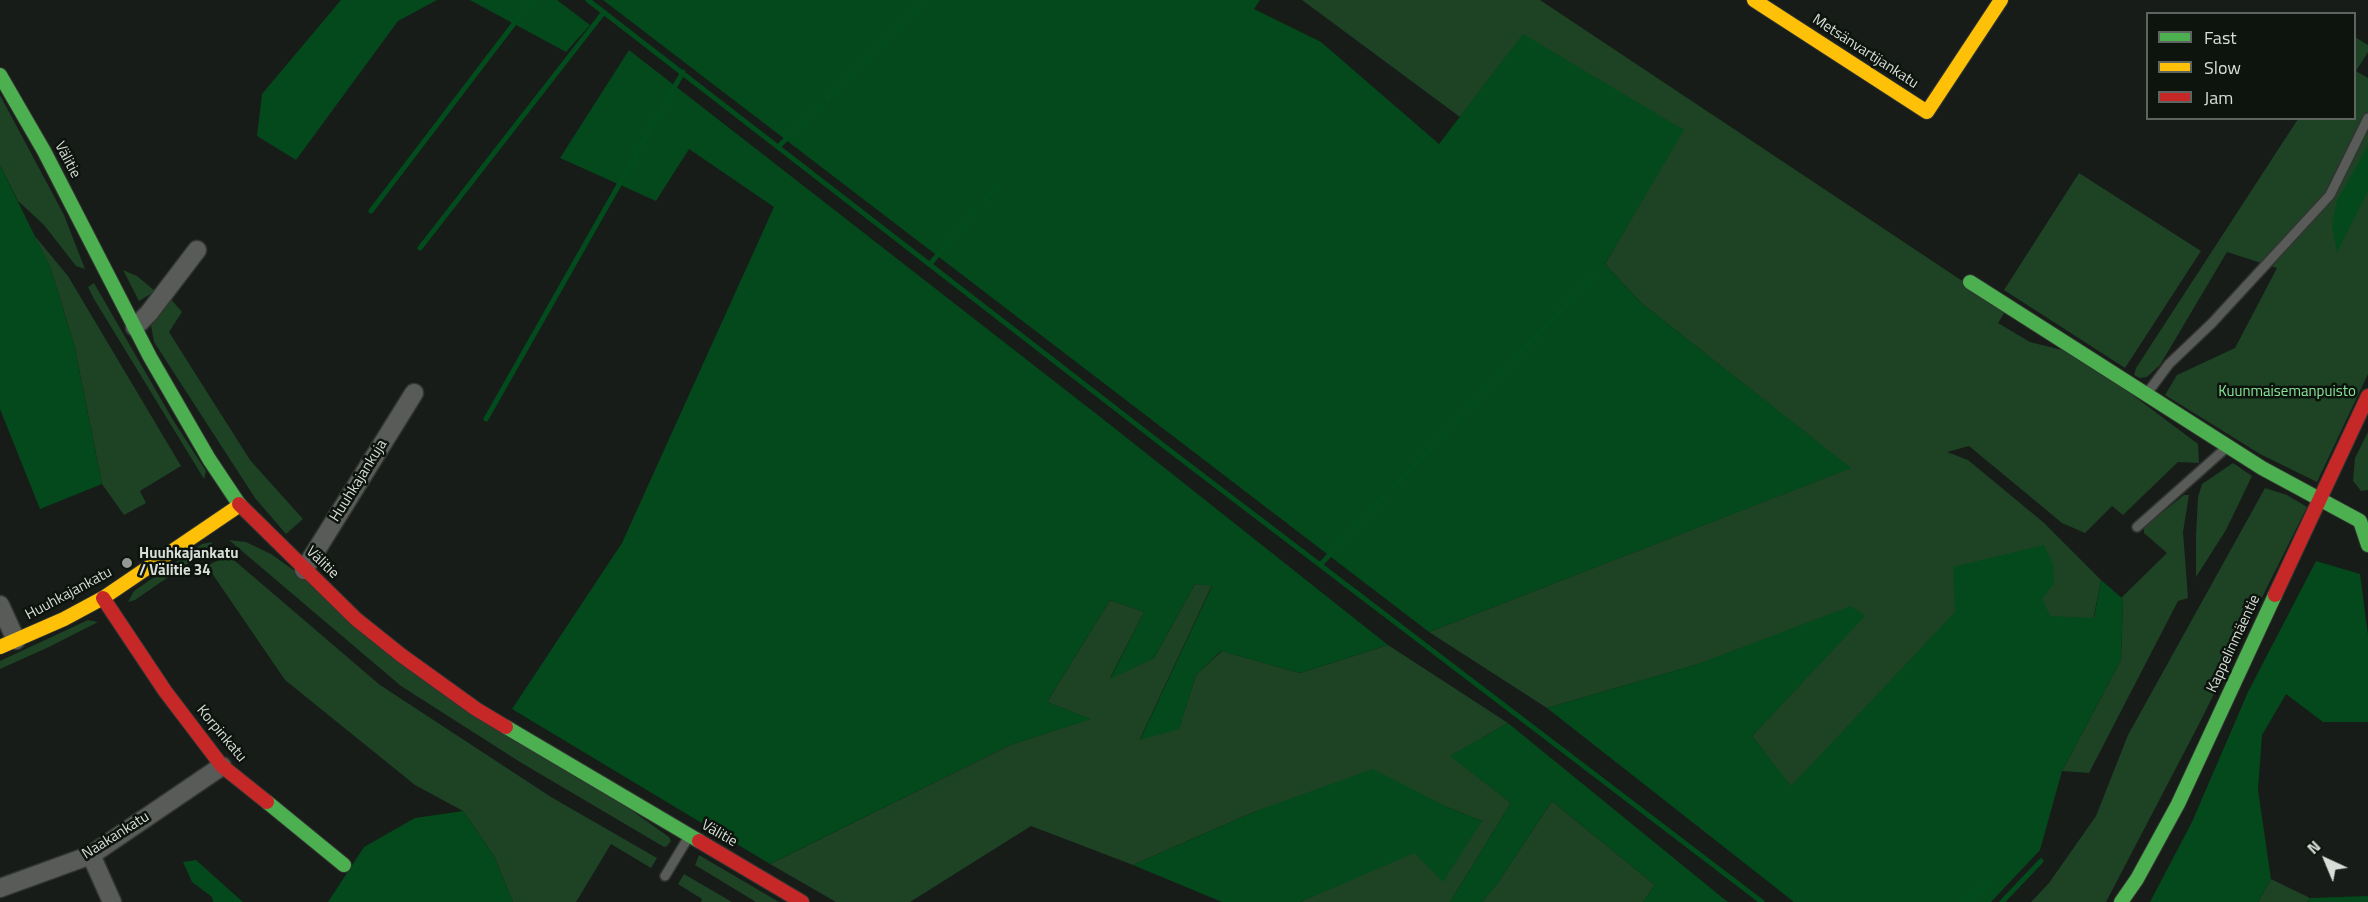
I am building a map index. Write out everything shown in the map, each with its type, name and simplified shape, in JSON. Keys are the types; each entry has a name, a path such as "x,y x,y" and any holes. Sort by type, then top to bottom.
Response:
{"main road":[{"name":"Metsänvartijankatu","path":"1754,0 1928,112 2001,0"},
{"name":"Välitie","path":"0,75 44,151 135,327 209,459 240,505 303,570 356,619 401,655 476,709 796,900"},
{"path":"1971,282 2262,468 2364,520 2368,545"},
{"name":"Kappelinmäentie","path":"2121,902 2137,879 2178,804 2368,396"},
{"name":"Huuhkajankatu","path":"8,644 64,619 103,598 240,505"},
{"name":"Korpinkatu","path":"103,598 165,691 222,766 344,865"}],"street":[{"path":"135,327 149,313 197,250"},
{"name":"Huuhkajankuja","path":"303,570 414,393"},
{"path":"0,605 8,644"},
{"name":"Naakankatu","path":"0,888 91,855 222,766"},
{"path":"91,855 112,902"}],"lane":[{"path":"2146,394 2169,364 2212,323 2330,195 2368,118"},
{"path":"2137,527 2228,446"},
{"path":"665,876 689,836"}],"green space":[{"path":"341,0 437,0 398,21 296,160 257,136 262,94"},
{"path":"470,0 557,0 590,25 566,52"},
{"path":"603,0 1260,0 1254,9 1321,42 1439,144 1523,34 1684,130 1605,264 1640,302 1851,468 1429,632"},
{"path":"1302,0 1540,0 2006,310 1998,323 2030,342 2078,354 2198,444 2199,463 2178,462 2123,515 2112,506 2085,533 2062,523 1969,446 1947,452 1968,460 2043,522 2101,580 2067,753 1952,616 1791,787 1752,736 1864,616 1547,708 1429,632 1850,468 1640,302 1605,264 1683,130 1523,35 1460,117"},
{"name":"Kuunmaisemanpuisto","path":"2356,38 2368,45 2368,52 2356,71"},
{"path":"629,50 1108,423 1388,645 1300,673 1221,651 1196,675 1179,729 1140,740 1212,586 1195,584 1154,658 1110,679 1144,612 1110,600 1047,702 1091,719 1010,745 770,864 512,709 622,543 774,207 689,149 656,201 560,158"},
{"name":"Kuunmaisemanpuisto","path":"2356,71 2368,78 2368,374 2317,482 2260,454 2165,395 2177,375 2235,348 2277,268 2227,252 2160,365 2147,377 2140,378 2134,375 2136,368 2297,120 2356,120"},
{"path":"0,95 64,215 85,269 76,266 44,225 18,201 0,165"},
{"path":"2368,146 2368,191 2337,252 2332,225 2337,201"},
{"path":"0,165 50,267 74,344 102,484 40,509 0,409"},
{"path":"2079,173 2201,251 2125,368 2004,290"},
{"path":"34,235 68,276 181,466 140,491 146,503 124,515 102,484 74,344 50,267"},
{"path":"123,270 137,276 155,291 139,301"},
{"path":"94,283 173,420 206,471 204,479 94,299 88,287"},
{"path":"169,297 182,312 169,332 250,460 303,519 286,534 255,498 154,342 151,325"},
{"path":"2368,432 2368,490 2361,491 2353,481 2355,458"},
{"path":"2233,463 2252,476 2226,530 2196,577 2198,497 2202,484"},
{"path":"2265,488 2287,495 2307,507 2199,724 2106,902 2031,902 2049,883 2096,816 2128,735"},
{"path":"2184,495 2189,495 2183,532 2188,598 2178,601 2089,773 2062,771 2121,660 2123,600 2120,599 2167,553 2144,533 2144,527"},
{"path":"229,540 246,542 271,554 669,837 671,841 664,847 520,762 401,686"},
{"path":"212,542 210,548 135,600 128,602 134,591 202,544"},
{"path":"2044,545 2053,564 2054,583 2042,599 2050,616 2094,618 2101,580 2123,599 2121,660 2062,771 2040,850 1991,902 1794,902 1547,708 1698,664 1851,606 1865,616 1752,736 1791,786 1955,612 1953,567"},
{"path":"228,555 380,685 551,797 657,858 651,868 611,844 576,902 513,902 494,856 463,811 415,785 285,680 207,566"},
{"path":"2316,561 2360,574 2368,635 2368,722 2323,722 2286,694 2262,735 2258,790 2271,879 2258,902 2150,902 2192,822 2248,692"},
{"path":"1195,584 1212,585 1140,739 1179,728 1196,675 1222,651 1300,673 1388,645 1508,723 1451,756 1511,803 1450,902 1300,902 1482,821 1447,807 1256,811 1133,865 1031,826 910,902 836,902 770,864 1010,745 1090,719 1047,702 1110,600 1144,612 1110,678 1154,658"},
{"path":"88,620 98,622 0,669 0,661"},
{"path":"1508,723 1728,902 1643,902 1655,885 1552,801 1497,884 1482,902 1450,902 1511,803 1450,756"},
{"path":"1373,769 1447,807 1482,821 1443,882 1414,853 1300,902 1222,902 1133,865 1256,811"},
{"path":"1552,801 1655,885 1643,902 1482,902 1497,884"},
{"path":"463,811 494,856 513,902 328,902 364,847 415,818"},
{"path":"699,855 779,902 756,902 695,865"},
{"path":"196,860 243,902 213,902 212,897 192,882 183,862"},
{"path":"684,874 732,902 701,902 702,899 678,884"},
{"path":"2271,879 2310,898 2307,902 2258,902"},
{"path":"2368,896 2368,902 2307,902 2310,898"}],"waterway":[{"path":"371,211 532,0"},
{"path":"588,0 1168,449 1762,902"},
{"path":"827,99 926,0"},
{"path":"420,248 604,12"},
{"path":"486,419 683,72"},
{"path":"779,146 822,104"},
{"path":"984,201 995,188"},
{"path":"930,264 975,211"},
{"path":"1394,487 1597,272"},
{"path":"1320,565 1385,496"},
{"path":"2002,902 2041,861"},
{"path":"1965,902 1987,884"}],"traffic: fast":[{"path":"0,75 44,151 150,357 209,459 239,504"},
{"path":"1970,282 2262,468 2360,521 2368,545"},
{"path":"2121,902 2137,879 2178,804 2275,595"},
{"path":"506,727 699,841"},
{"path":"267,802 344,865"}],"traffic: slow":[{"path":"1754,0 1927,112 2001,0"},
{"path":"0,647 64,619 103,598 240,505"}],"traffic: jam":[{"path":"2275,595 2368,396"},
{"path":"239,504 356,619 401,655 476,709 506,727"},
{"path":"103,598 165,691 222,766 267,802"},
{"path":"699,841 802,902"}],"place":[{"name":"Huuhkajankatu / Välitie 34","path":"127,563"}]}
